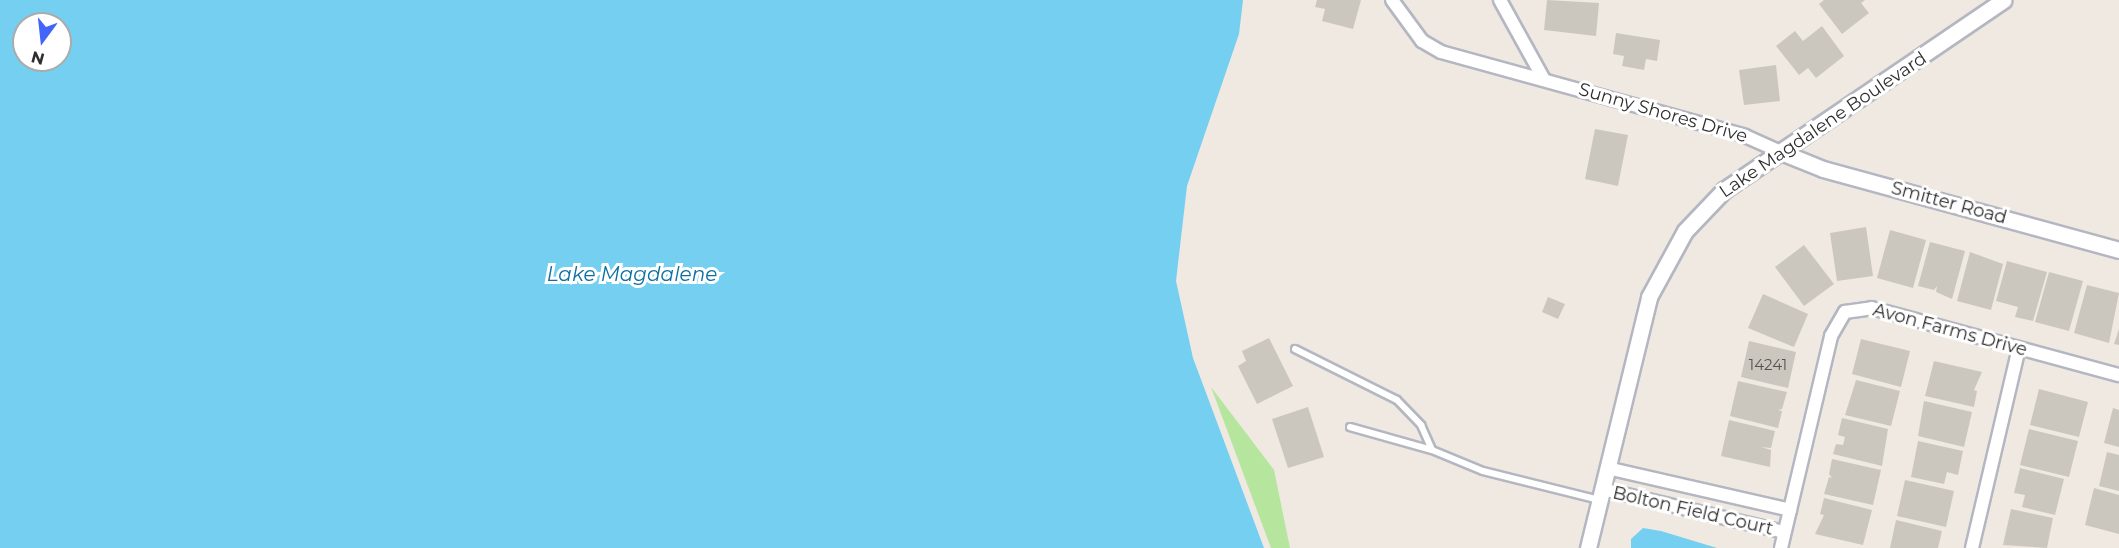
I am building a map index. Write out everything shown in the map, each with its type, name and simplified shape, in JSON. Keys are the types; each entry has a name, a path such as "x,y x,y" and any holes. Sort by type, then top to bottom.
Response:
{"street":[{"name":"Sunny Shores Drive","path":"1392,0 1422,42 1441,52 1542,78 1745,136 1781,152"},
{"path":"1500,0 1542,78"},
{"name":"Lake Magdalene Boulevard","path":"1588,548 1643,316 1659,273 1708,204 2004,0"},
{"name":"Smitter Road","path":"1781,152 1823,168 2119,250"},
{"name":"Avon Farms Drive","path":"1780,548 1831,336 1845,312 1872,308 2119,375"},
{"path":"1972,548 2019,348"},
{"path":"1607,468 1790,510"},
{"path":"1711,515 1716,493"},
{"name":"Bolton Field Court","path":"1600,495 1711,515 1784,532"}],"lane":[{"path":"1295,349 1397,400 1421,425 1432,450"},
{"path":"1350,427 1432,450 1483,471 1600,495"}],"green space":[{"path":"1211,387 1274,470 1290,548 1271,548"}],"water":[{"name":"Lake Magdalene","path":"0,0 1243,0 1239,34 1187,186 1176,281 1193,358 1264,548 0,548"},
{"path":"1643,528 1661,531 1717,548 1631,548 1631,539"}],"building":[{"path":"1317,0 1361,0 1353,29 1322,21 1325,9 1315,7"},
{"path":"1547,0 1599,3 1596,36 1544,30"},
{"path":"1824,0 1865,0 1861,3 1869,13 1842,34 1819,4"},
{"path":"1822,26 1844,56 1816,78 1808,68 1799,75 1776,46 1795,31 1803,41"},
{"path":"1616,33 1660,40 1657,61 1646,59 1644,70 1622,66 1624,56 1613,54"},
{"path":"1776,65 1780,101 1744,105 1739,70"},
{"path":"1595,129 1628,135 1618,186 1585,179"},
{"path":"1866,227 1873,276 1837,281 1830,233"},
{"path":"1890,230 1926,240 1913,288 1877,278"},
{"path":"1930,242 1965,251 1952,299 1936,292 1937,286 1934,290 1918,286"},
{"path":"1804,245 1834,284 1804,306 1775,267"},
{"path":"1970,252 2003,264 1991,310 1957,301"},
{"path":"2007,261 2047,272 2033,321 2015,317 2018,307 1996,301"},
{"path":"2049,272 2083,281 2069,331 2035,322"},
{"path":"2087,285 2119,293 2109,343 2074,333"},
{"path":"1763,294 1808,314 1794,347 1748,328"},
{"path":"1548,297 1565,304 1558,319 1542,312"},
{"path":"2119,329 2119,345 2114,344"},
{"path":"1269,338 1293,386 1257,404 1238,366 1246,361 1242,351"},
{"path":"1861,339 1910,351 1901,387 1852,374"},
{"path":"1749,341 1796,352 1788,388 1741,377"},
{"path":"1934,361 1982,372 1974,390 1977,391 1974,407 1925,396"},
{"path":"1856,380 1900,391 1891,426 1845,415"},
{"path":"1738,381 1787,392 1782,409 1778,410 1782,411 1778,428 1730,416"},
{"path":"2039,389 2088,402 2079,437 2030,425"},
{"path":"1924,401 1972,412 1964,447 1918,436"},
{"path":"1308,407 1324,457 1288,468 1272,419"},
{"path":"2113,408 2119,410 2119,447 2104,443"},
{"path":"1842,418 1888,429 1882,466 1833,454 1836,444 1843,445 1845,437 1838,435"},
{"path":"1729,420 1775,431 1771,448 1761,447 1771,450 1770,467 1721,456"},
{"path":"2029,429 2078,441 2069,477 2020,465"},
{"path":"1918,441 1963,451 1958,475 1947,472 1944,484 1911,477"},
{"path":"2107,452 2119,455 2119,491 2099,486"},
{"path":"1832,459 1881,470 1873,505 1824,494 1829,477 1832,478 1829,474"},
{"path":"2020,468 2064,479 2055,515 2022,507 2025,495 2014,493"},
{"path":"1905,480 1954,491 1946,527 1897,516"},
{"path":"2094,488 2119,495 2119,534 2085,525"},
{"path":"1824,498 1872,510 1863,545 1815,534 1824,515 1820,514"},
{"path":"2011,509 2053,518 2047,548 2003,545"},
{"path":"1896,520 1942,531 1938,548 1890,548"}]}
